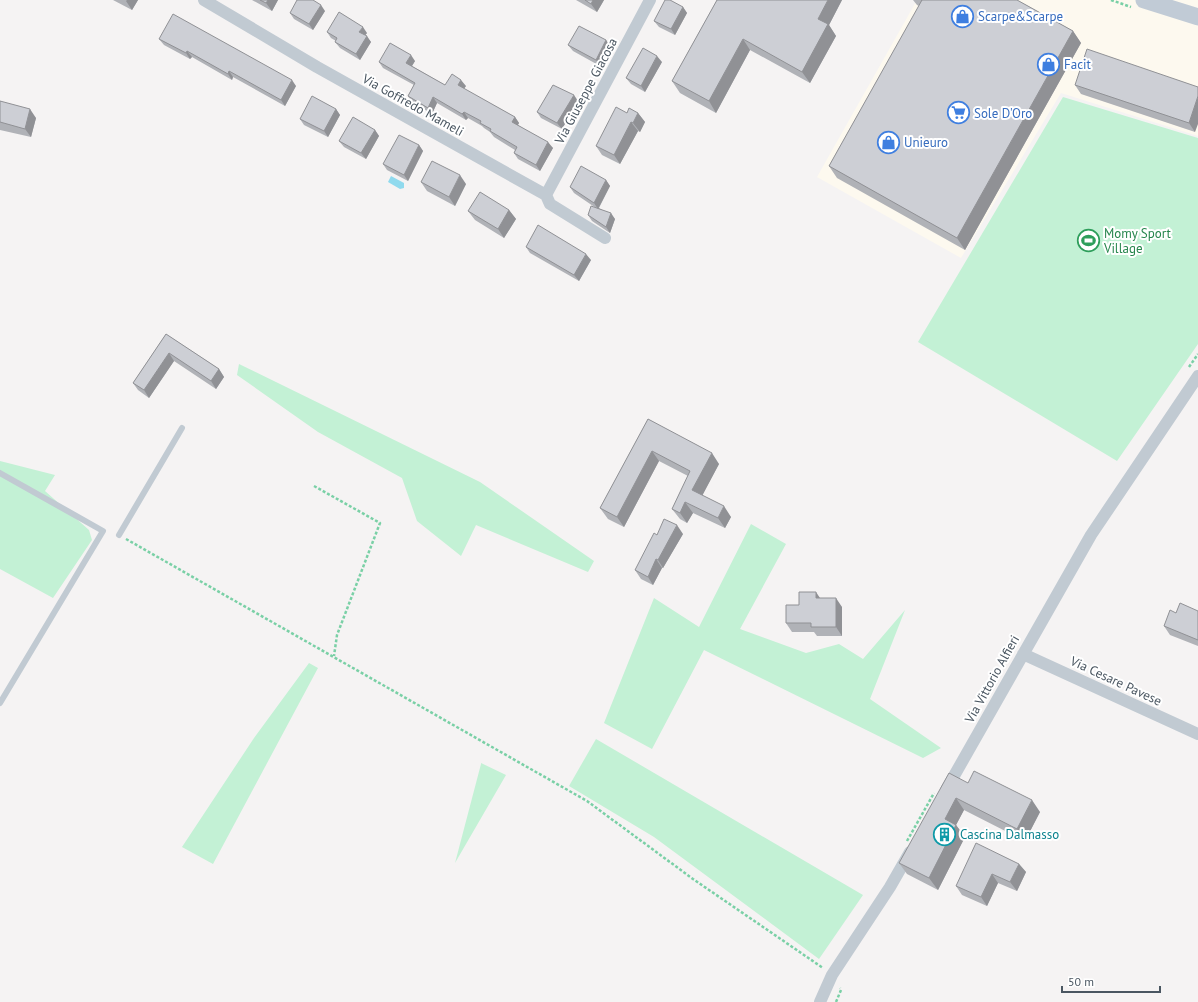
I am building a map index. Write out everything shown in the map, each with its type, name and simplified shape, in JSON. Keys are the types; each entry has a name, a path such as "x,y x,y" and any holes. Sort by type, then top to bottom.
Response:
{"main road":[{"path":"1144,0 1198,17"}],"street":[{"name":"Via Goffredo Mameli","path":"204,0 317,68 546,195 550,204 605,238"},
{"name":"Via Giuseppe Giacosa","path":"546,195 650,0"},
{"name":"Via Vittorio Alfieri","path":"939,802 1091,535 1198,376"},
{"name":"Via Cesare Pavese","path":"1023,654 1198,734"},
{"path":"820,1002 832,975 890,887 916,842"}],"lane":[{"path":"119,535 182,428"},
{"path":"0,473 103,531 0,703"}],"path":[{"path":"314,486 380,524 337,635 334,656"},
{"path":"119,535 587,801 693,879 832,975"}],"shaded area":[{"name":"Sole D'Oro","path":"917,0 1198,0 1198,136 1061,93 961,258 817,177"}],"green space":[{"name":"Momy Sport Village","path":"1063,97 1198,138 1198,344 1117,461 918,342"},
{"path":"239,364 480,482 594,561 588,572 476,525 461,556 417,521 402,478 318,432 237,375"},
{"path":"0,461 55,475 45,491 89,530 92,540 53,598 0,569"},
{"path":"751,524 786,544 740,629 806,653 839,644 863,659 905,610 870,699 941,748 923,758 704,650 652,749 604,723 654,598 699,627"},
{"path":"309,663 318,668 213,864 182,847 254,738"},
{"path":"596,739 863,895 819,959 654,837 569,786"},
{"path":"481,764 506,775 455,863"}],"water":[{"path":"391,176 404,183 404,188 400,189 388,182"}],"building":[{"path":"260,0 268,0 266,3"},
{"path":"297,0 313,0 321,5 309,24 290,13"},
{"path":"585,0 593,0 591,4"},
{"path":"665,0 670,0 683,7 671,29 654,21"},
{"path":"717,0 828,0 818,19 828,24 802,72 743,39 709,101 672,81"},
{"name":"Sole D'Oro","path":"922,0 1017,0 1073,31 957,238 829,166"},
{"path":"339,12 363,27 359,32 367,36 356,54 335,42 337,38 327,32"},
{"path":"173,14 292,80 281,100 229,71 228,74 187,51 186,53 159,39"},
{"path":"579,26 606,40 596,60 568,45"},
{"path":"390,43 411,55 406,63 445,85 452,74 461,80 458,85 515,117 512,122 548,142 536,165 514,153 517,147 490,131 491,129 480,123 481,121 464,112 462,114 433,97 428,108 408,96 415,83 379,62"},
{"path":"643,48 657,56 641,86 626,78"},
{"path":"1087,49 1198,87 1198,96 1189,123 1075,85"},
{"path":"553,85 574,95 557,123 537,112"},
{"path":"312,96 336,109 324,131 300,119"},
{"path":"0,101 30,109 25,129 0,122"},
{"path":"616,107 627,113 629,108 638,113 633,123 631,122 614,155 596,146"},
{"path":"353,117 375,130 361,153 339,141"},
{"path":"399,135 419,145 404,175 383,164"},
{"path":"432,161 460,175 449,197 421,182"},
{"path":"581,166 606,180 594,203 570,187"},
{"path":"480,192 509,210 498,229 468,211"},
{"path":"591,206 611,213 606,227 588,215"},
{"path":"538,225 586,254 574,275 526,247"},
{"path":"166,334 219,369 211,381 169,353 144,390 133,383"},
{"path":"648,419 712,453 692,490 724,506 718,518 685,502 680,513 672,509 690,471 652,451 617,517 600,508"},
{"path":"664,519 677,525 658,560 656,559 648,577 635,570 654,533 657,535"},
{"path":"799,592 816,592 816,598 836,598 836,627 811,627 811,623 786,623 786,605 799,605"},
{"path":"1180,603 1198,611 1198,640 1164,626 1170,610 1176,613"},
{"name":"Cascina Dalmasso","path":"974,771 1032,800 1017,829 956,798 945,819 956,825 929,878 899,863 949,773 968,783"},
{"path":"976,843 1019,864 1010,882 992,874 981,897 956,886"}],"place":[{"name":"Scarpe&Scarpe","path":"963,16"},
{"name":"Facit","path":"1049,64"},
{"name":"Sole D'Oro","path":"958,113"},
{"name":"Unieuro","path":"888,142"},
{"name":"Momy Sport Village","path":"1088,240"},
{"name":"Cascina Dalmasso","path":"944,834"}]}
